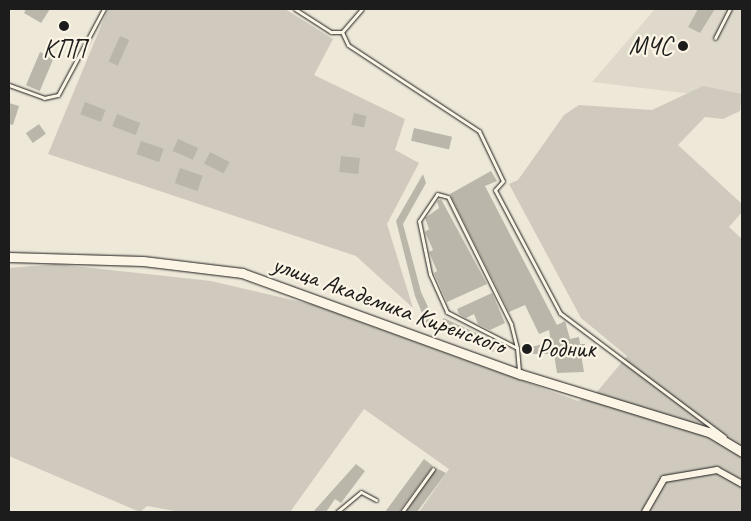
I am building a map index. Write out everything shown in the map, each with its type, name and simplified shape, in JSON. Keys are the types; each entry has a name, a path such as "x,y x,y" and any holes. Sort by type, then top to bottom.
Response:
{"main road":[{"name":"улица Академика Киренского","path":"9,257 143,261 242,272 520,374 691,425 733,443 742,452"}],"street":[{"path":"646,512 664,479 717,470 742,484"}],"lane":[{"path":"9,85 44,98 58,95 67,84 104,9"},
{"path":"295,9 331,32 342,32 362,9"},
{"path":"715,38 730,9"},
{"path":"342,32 348,45 479,131 503,180 495,190 560,313 733,443"},
{"path":"517,348 447,312 430,274 420,221 437,194 448,197 511,324 517,348 520,374"},
{"path":"402,512 433,469"},
{"path":"337,512 360,492 376,500"}],"shaded area":[{"path":"108,9 285,9 333,39 314,75 405,119 395,150 419,163 387,224 413,308 356,256 48,154"},
{"name":"МЧС","path":"655,9 742,9 742,100 592,82"},
{"path":"703,86 742,94 740,111 723,119 705,117 678,145 742,204 742,212 729,227 742,239 742,512 419,512 449,469 364,409 290,512 180,512 147,506 140,512 9,456 9,268 56,264 211,281 314,305 578,401 596,393 627,356 581,318 509,184 518,180 564,115 579,105 652,110"}],"building":[{"path":"26,9 50,9 41,23 24,13"},
{"path":"698,9 715,9 700,33 688,27"},
{"path":"120,36 129,40 118,66 109,62"},
{"path":"40,52 54,58 40,91 26,85"},
{"path":"85,102 106,110 101,122 80,114"},
{"path":"9,103 19,106 13,125 9,124"},
{"path":"354,113 367,116 364,128 351,125"},
{"path":"117,114 140,123 136,135 112,126"},
{"path":"39,124 46,134 33,143 26,133"},
{"path":"414,128 452,137 449,149 411,141"},
{"path":"178,139 198,148 193,160 173,151"},
{"path":"141,141 164,149 159,162 136,154"},
{"path":"210,152 230,162 224,174 204,164"},
{"path":"341,156 360,158 358,174 339,172"},
{"path":"180,168 203,176 197,191 175,183"},
{"path":"491,171 497,181 485,186 557,325 565,321 570,339 579,337 580,344 585,344 586,354 581,354 584,372 557,373 554,354 533,354 531,347 551,342 549,330 539,334 525,305 509,312 450,194"},
{"path":"423,174 426,183 403,224 421,292 434,320 426,323 415,296 396,221"},
{"path":"441,199 487,284 447,302 434,273 437,271 429,252 433,250 425,232 429,229 425,218 439,208 437,201"},
{"path":"492,293 505,323 490,330 478,324 474,314 466,318 459,314 457,309"},
{"path":"444,318 497,343 493,352 437,327"},
{"path":"424,459 433,466 399,512 385,512"},
{"path":"356,464 365,471 341,503 335,499 326,512 313,512"},
{"path":"436,468 446,473 417,512 406,512"}],"place":[{"name":"КПП","path":"64,26"},
{"name":"МЧС","path":"683,46"},
{"name":"Родник","path":"527,349"}]}
